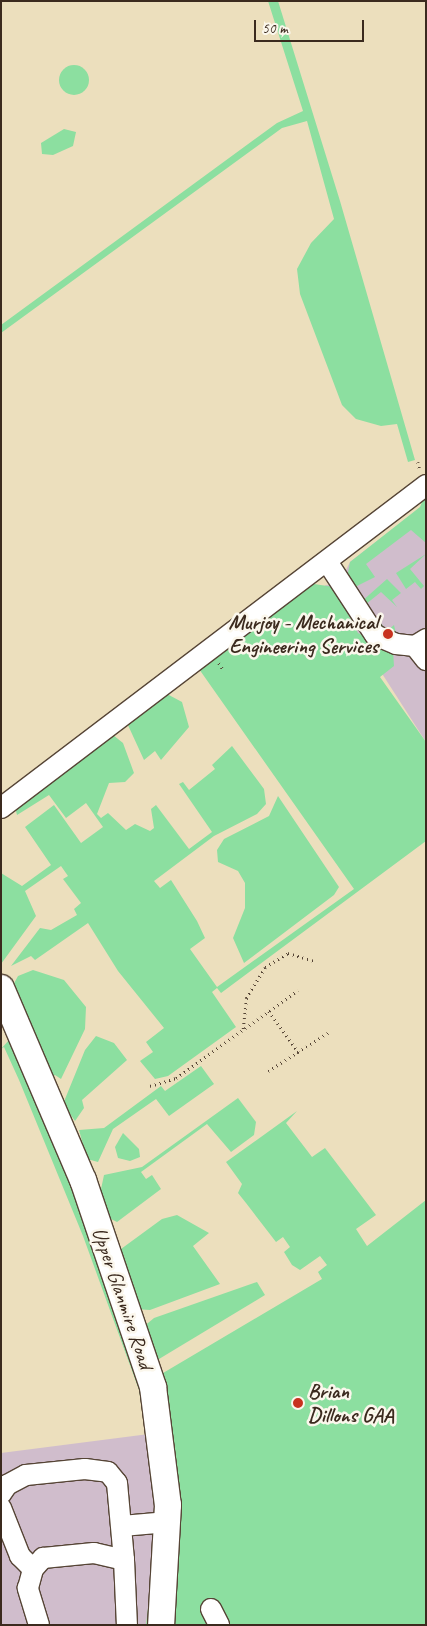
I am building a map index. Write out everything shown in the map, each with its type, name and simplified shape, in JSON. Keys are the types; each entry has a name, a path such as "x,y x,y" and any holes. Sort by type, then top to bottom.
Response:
{"main road":[{"name":"Upper Glanmire Road","path":"1,988 80,1172 148,1371 162,1432 168,1522 161,1625"}],"street":[{"path":"1,808 328,564 426,485"},
{"path":"328,564 366,628 385,641 422,648"},
{"path":"1,1494 7,1485 26,1475 85,1469 108,1472 117,1483 122,1526 127,1625"},
{"path":"1,1508 20,1556 33,1569"},
{"path":"122,1526 168,1522"},
{"path":"39,1625 28,1588 33,1569 43,1558 56,1555 94,1553 124,1560"}],"path":[{"path":"242,1030 246,998 265,967 288,953 315,961"},
{"path":"150,1086 176,1078 298,990"},
{"path":"269,1011 300,1053"},
{"path":"268,1071 300,1053 329,1032"}],"shaded area":[{"name":"Murjoy - Mechanical Engineering Services","path":"426,503 426,742 325,585 350,584 346,570 350,562"},
{"path":"149,1434 157,1530 146,1625 1,1625 1,1453"}],"green space":[{"path":"268,1 278,1 340,201 415,460 408,462 397,424 381,426 356,419 342,405 300,294 297,269 311,243 334,219 307,121 282,128 1,333 1,325 277,123 303,111"},
{"path":"74,65 85,69 89,80 85,91 74,95 63,91 59,80 63,69"},
{"path":"64,129 76,132 73,146 53,155 42,154 41,143"},
{"path":"426,492 426,543 411,530 366,564 375,577 355,587 347,578 350,562 420,507"},
{"path":"426,554 410,569 424,586 421,589 415,582 406,589 396,573"},
{"path":"387,579 401,593 392,600 397,607 381,592 366,604 387,631 394,625 397,638 382,631 361,602"},
{"path":"314,584 334,587 358,633 393,650 394,666 380,677 426,742 426,841 221,993 217,988 212,992 236,1027 168,1076 155,1079 140,1061 153,1052 146,1042 164,1028 118,971 88,923 35,960 31,956 11,966 40,928 51,930 77,915 74,909 81,903 63,879 68,876 61,866 25,891 36,916 1,964 1,873 22,886 51,865 25,827 54,805 81,843 103,827 86,803 66,818 49,795 17,815 15,807 113,735 123,743 134,773 125,782 109,783 97,814 101,818 108,813 126,830 135,824 150,831 154,828 151,809 156,805 189,849 212,832 179,784 183,782 189,790 215,769 212,765 232,746 264,789 266,804 257,814 214,836 154,881 160,888 171,880 197,921 205,938 190,949 217,987 354,889 199,669"},
{"path":"167,694 182,702 189,727 161,760 155,751 144,760 127,723"},
{"path":"278,796 339,887 334,895 244,963 233,938 245,908 245,883 238,871 218,862 217,850 224,839 269,816"},
{"path":"33,970 64,980 86,1007 85,1029 61,1079 55,1075 50,1079 12,987 18,976"},
{"path":"96,1036 114,1043 127,1060 82,1100 84,1108 75,1121 63,1104 85,1050"},
{"path":"9,1040 49,1115 129,1331 146,1396 158,1465 161,1523 153,1625 146,1625 157,1530 156,1494 139,1390 83,1236 19,1080 4,1047 1,1049"},
{"path":"201,1066 214,1084 169,1116 156,1099 113,1129 98,1162 87,1159 79,1130 104,1128 161,1086 165,1091"},
{"path":"238,1098 256,1122 254,1135 231,1152 207,1124 141,1172 146,1179 152,1175 161,1189 117,1222 107,1217 100,1194 104,1175 142,1167"},
{"name":"Brian Dillons GAA","path":"297,1111 286,1123 312,1157 325,1148 376,1215 356,1229 367,1246 426,1200 426,1625 168,1625 158,1376 322,1279 318,1272 327,1265 320,1256 300,1270 292,1265 284,1252 290,1247 283,1237 276,1242 238,1193 242,1184 226,1162"},
{"path":"123,1133 139,1149 140,1157 130,1161 118,1158 115,1147"},
{"path":"177,1215 209,1233 193,1246 220,1284 150,1310 135,1309 118,1256 121,1249 162,1219"},
{"path":"257,1282 265,1295 159,1359 151,1357 142,1328 154,1318"}],"place":[{"name":"Murjoy - Mechanical Engineering Services","path":"388,634"},
{"name":"Brian Dillons GAA","path":"298,1403"}]}
